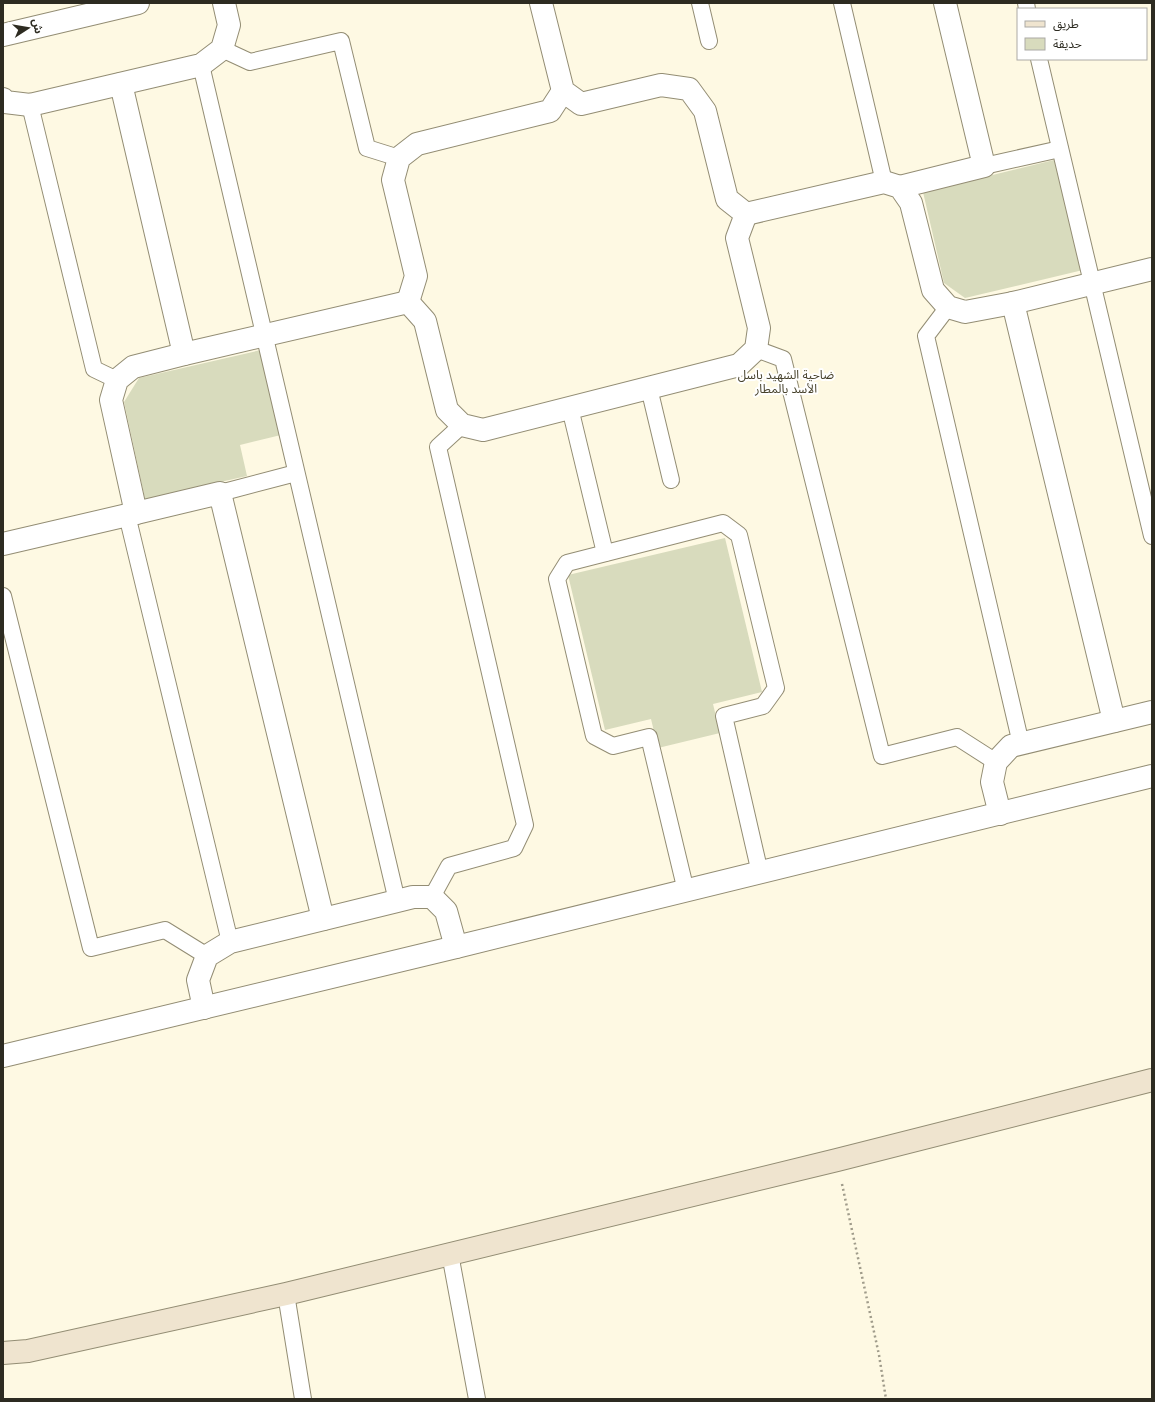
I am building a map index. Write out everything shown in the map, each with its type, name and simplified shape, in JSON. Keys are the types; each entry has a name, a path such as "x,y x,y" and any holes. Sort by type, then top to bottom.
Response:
{"main road":[{"path":"3,1353 28,1351 286,1294 837,1160 1152,1080"}],"street":[{"path":"3,34 138,3"},
{"path":"4,102 30,105 201,66 222,48 229,24 224,3"},
{"path":"541,3 563,91 581,104 661,85 689,89 705,111 727,199 746,214 984,166 945,3"},
{"path":"121,84 184,354"},
{"path":"408,302 416,276 393,180 399,158 416,144 550,111 563,91"},
{"path":"892,185 911,202 933,290 948,307 965,312 1013,303 1152,269"},
{"path":"408,302 425,321 447,410 462,425 483,430 740,365 756,349 759,328 738,238 746,214"},
{"path":"132,514 111,400 117,380 133,367 408,302"},
{"path":"1013,303 1114,721"},
{"path":"3,544 220,493 322,919"},
{"path":"1000,814 992,782 996,762 1011,746 1152,712"},
{"path":"3,1056 760,873 1152,776"},
{"path":"204,1008 198,980 207,956 230,942 322,919 413,897 432,896 446,911 456,947"}],"lane":[{"path":"700,3 709,41"},
{"path":"842,3 892,185"},
{"path":"222,48 250,62 341,41 367,148 399,158"},
{"path":"1039,60 1152,536"},
{"path":"201,66 397,901"},
{"path":"30,105 94,369 117,380"},
{"path":"984,166 1060,149"},
{"path":"948,307 926,336 1021,744"},
{"path":"756,349 783,359 882,756 957,737 996,762"},
{"path":"649,388 671,480"},
{"path":"570,408 605,553"},
{"path":"432,896 449,866 514,848 525,824 438,447 462,425"},
{"path":"220,493 296,473"},
{"path":"132,514 230,942"},
{"path":"686,891 649,737 613,746 594,736 556,579 567,563 723,523 739,535 776,688 763,706 724,716 760,873"},
{"path":"3,596 90,948 165,930 207,956"},
{"path":"450,1254 477,1399"},
{"path":"286,1294 303,1399"}],"path":[{"path":"837,1160 879,1355 886,1399"}],"green space":[{"path":"1058,159 1083,270 965,298 944,283 923,192"},
{"path":"261,350 281,435 240,445 247,476 145,499 124,402 139,378"},
{"path":"725,538 762,692 713,704 720,733 658,748 651,719 605,730 568,575"}],"district":[{"name":"ضاحية الشهيد باسل الأسد بالمطار","path":"786,382"}]}
